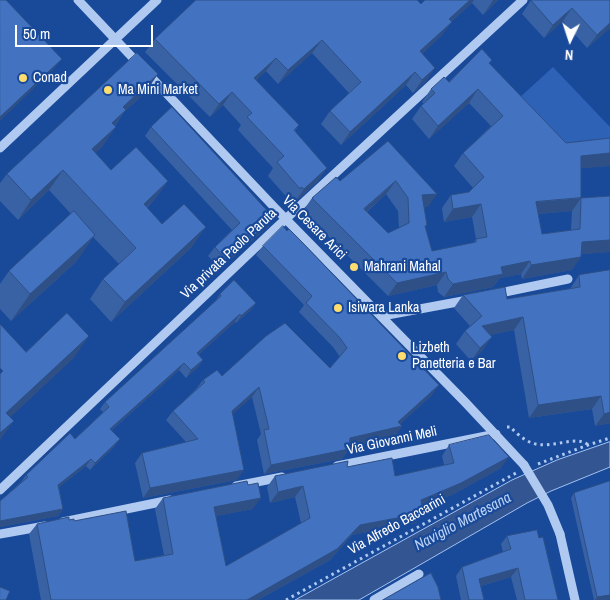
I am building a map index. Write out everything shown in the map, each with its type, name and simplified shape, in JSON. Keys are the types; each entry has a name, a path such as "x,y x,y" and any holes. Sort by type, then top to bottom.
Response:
{"street":[{"name":"Via Cesare Arici","path":"78,0 286,219 508,446 532,477 548,505 560,534 575,600"},
{"path":"0,148 157,0"},
{"name":"Via privata Paolo Paruta","path":"0,490 286,219 523,0"},
{"path":"382,316 568,279"},
{"name":"Via Giovanni Meli","path":"332,467 496,434"},
{"path":"227,488 294,475"},
{"path":"0,534 178,498"},
{"path":"374,600 419,574"}],"path":[{"path":"496,434 503,426 510,427 532,444 554,445 577,440 584,441 588,445"},
{"path":"533,466 610,438"},
{"name":"Via Alfredo Baccarini","path":"286,600 520,471"}],"shaded area":[{"path":"553,67 610,127 610,139 562,146 518,99"}],"water":[{"name":"Naviglio Martesana","path":"610,442 610,467 527,503 359,600 295,600 512,480 557,460"}],"building":[{"name":"Conad","path":"0,0 6,0 62,59 0,117"},
{"path":"196,0 417,0 421,4 425,0 470,0 449,19 452,22 420,51 435,68 422,80 415,72 350,132 330,111 361,82 322,40 288,70 276,58 254,78 299,125 294,130 327,168 304,189 301,187 300,189 277,162 284,156 247,117 252,113 232,92 219,104 155,39"},
{"path":"531,0 610,0 610,23 597,35 572,8 553,25"},
{"path":"482,49 492,60 489,63 566,143 610,138 610,153 581,156 581,198 610,196 610,240 582,242 581,257 531,265 530,261 501,267 503,274 453,284 448,279 446,272 397,283 312,198 336,177 340,181 388,141 437,194 422,195 427,225 425,226 432,251 476,242 476,239 487,237 481,204 453,209 451,195 469,192 484,177 463,153 503,116 478,89 438,126 421,106 435,93 431,89 444,77 449,82","holes":["396,181 408,198 409,223 388,233 364,209","581,198 580,229 542,234 536,202"]},
{"path":"137,53 158,74 123,107 126,110 112,123 116,127 92,149 111,170 136,147 168,181 144,204 162,224 184,204 206,227 125,302 103,279 136,248 63,170 31,200 7,174"},
{"path":"172,107 274,218 226,260 215,247 240,223 151,127"},
{"path":"74,211 95,235 30,294 9,271"},
{"path":"283,226 287,231 289,229 301,241 439,385 398,422 402,426 350,438 349,449 271,465 264,430 269,429 259,387 232,411 244,470 150,488 142,453 198,439 173,411 205,382 203,380 217,370 222,376 266,336 285,323 330,368 347,348 340,338 306,303 312,296 263,246"},
{"path":"610,270 610,412 604,414 601,396 538,405 523,317 482,326 492,337 480,348 465,331 482,316 463,295 505,287 507,299 580,287 579,275"},
{"path":"234,280 256,303 241,316 240,314 197,353 203,360 191,370 184,363 110,429 120,439 95,463 91,459 58,485 63,509 0,521 0,501 28,477 26,475 70,433 75,439 109,407 105,402 221,296 220,294"},
{"path":"67,313 89,336 6,413 14,421 0,433 0,374 3,371 0,368 0,324 26,352"},
{"path":"489,435 509,457 461,483 421,500 423,513 360,525 337,549 247,600 51,600 37,524 69,517 69,520 74,519 74,521 126,511 135,561 173,554 163,498 247,481 248,485 258,483 261,498 214,507 226,566 310,518 303,486 278,492 275,476 348,461 347,467 392,458 395,476 454,463 449,445"},
{"path":"610,481 610,595 597,597 574,493"},
{"path":"537,530 539,538 543,537 558,600 525,600 518,568 479,579 484,600 469,600 462,567 511,549 507,536"},
{"path":"431,573 438,587 441,600 383,600"},
{"path":"0,587 10,591 6,600 0,600"}],"place":[{"name":"Conad","path":"23,78"},
{"name":"Ma Mini Market","path":"108,90"},
{"name":"Mahrani Mahal","path":"354,267"},
{"name":"Isiwara Lanka","path":"338,308"},
{"name":"Lizbeth Panetteria e Bar","path":"402,356"}]}
